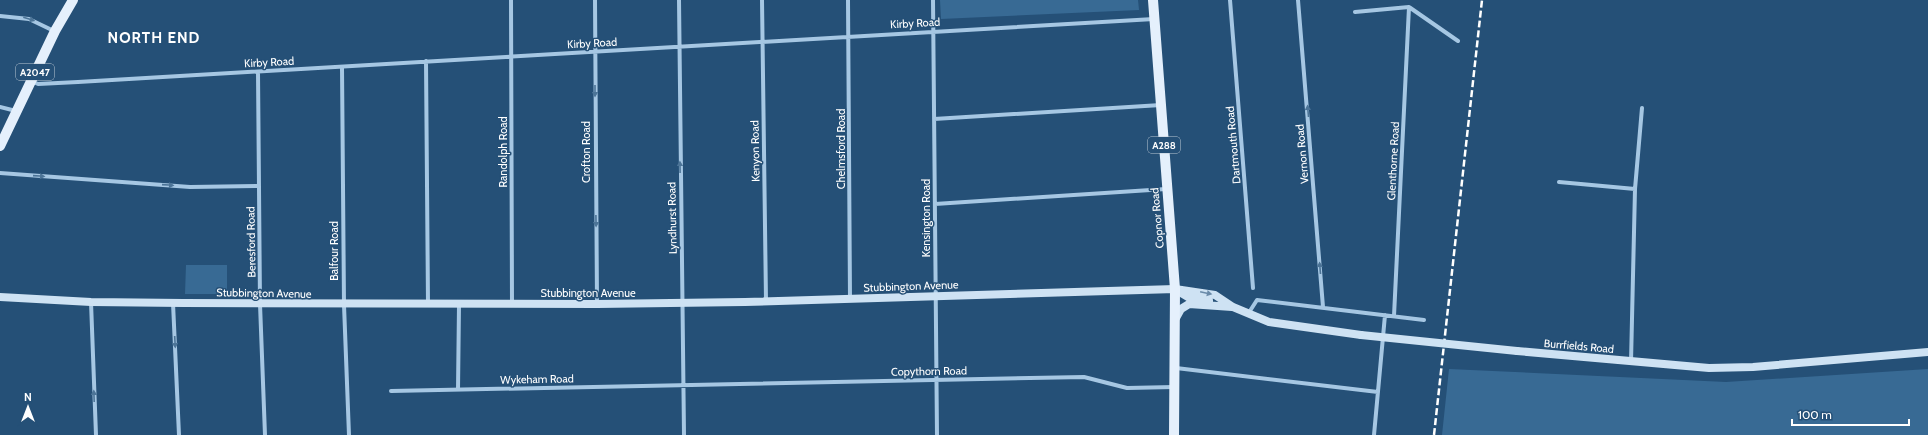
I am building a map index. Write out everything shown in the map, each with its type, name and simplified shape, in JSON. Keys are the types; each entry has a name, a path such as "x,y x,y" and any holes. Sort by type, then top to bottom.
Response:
{"main road":[{"name":"A2047","path":"0,146 55,31 73,0"},
{"name":"Copnor Road","path":"1153,0 1166,189 1175,289 1176,368 1174,387 1174,435"}],"street":[{"name":"Randolph Road","path":"511,0 512,304"},
{"name":"Crofton Road","path":"595,0 597,304"},
{"name":"Lyndhurst Road","path":"679,0 684,435"},
{"name":"Kenyon Road","path":"762,0 766,301"},
{"name":"Chelmsford Road","path":"848,0 850,298"},
{"name":"Kensington Road","path":"933,0 935,204 934,296 937,435"},
{"name":"Dartmouth Road","path":"1230,0 1253,288"},
{"name":"Vernon Road","path":"1298,0 1323,307"},
{"path":"1355,12 1409,7 1458,41"},
{"name":"Glenthorne Road","path":"1394,316 1409,7"},
{"path":"0,16 29,19 55,31"},
{"name":"Kirby Road","path":"31,81 41,84 258,72 1155,18"},
{"path":"426,62 428,305"},
{"name":"Balfour Road","path":"342,67 344,305 349,435"},
{"name":"Beresford Road","path":"258,72 260,304 265,435"},
{"path":"934,119 1161,105"},
{"path":"0,107 16,111"},
{"path":"1631,362 1635,189 1642,108"},
{"path":"0,173 190,187 259,186"},
{"path":"1559,182 1635,189"},
{"path":"935,204 1166,189"},
{"name":"Stubbington Avenue","path":"0,297 91,302 344,305 682,304 1175,289"},
{"name":"Burrfields Road","path":"1175,289 1215,295 1233,307 1248,314 1281,324 1361,335 1631,362 1709,368 1753,367 1928,352"},
{"path":"1248,314 1257,300 1424,320"},
{"path":"91,302 96,435"},
{"path":"173,303 179,435"},
{"name":"Burrfields Road","path":"1176,318 1182,309 1190,304 1233,307"},
{"path":"458,390 459,305"},
{"path":"1374,435 1385,315"},
{"path":"1176,368 1378,392"},
{"name":"Copythorn Road","path":"683,386 1084,377 1127,388 1174,387"},
{"name":"Wykeham Road","path":"391,391 683,386"}],"shaded area":[{"path":"940,0 1138,0 1139,10 941,19"},
{"path":"186,265 227,265 227,294 185,294"},
{"path":"1449,369 1726,382 1928,369 1928,435 1442,435"}],"railway":[{"path":"1434,435 1482,0"}],"district":[{"name":"NORTH END","path":"154,38"}]}
